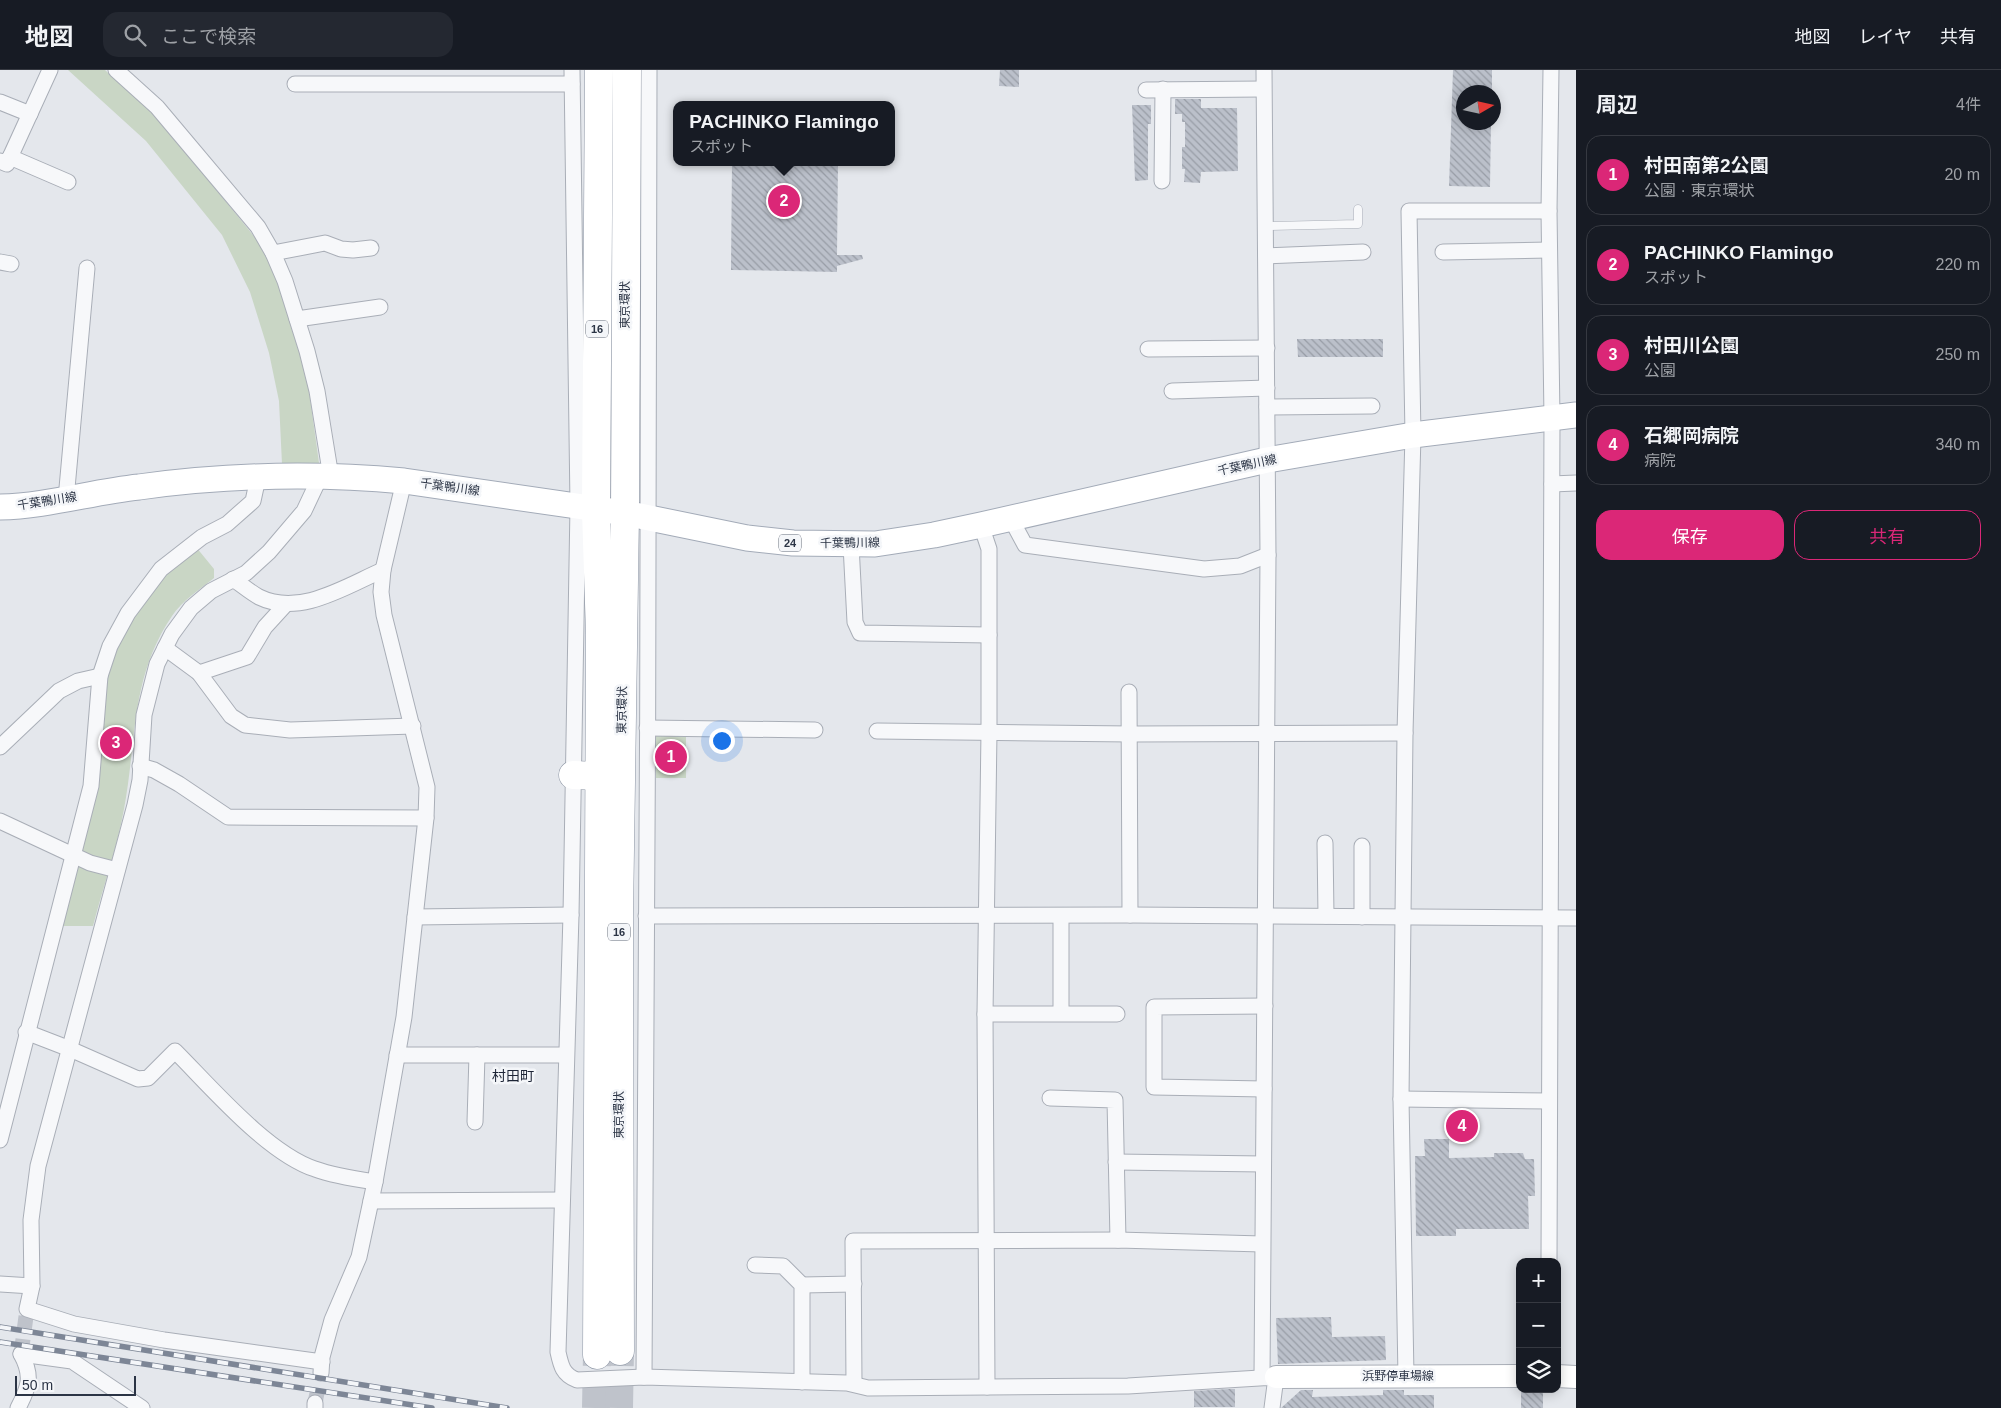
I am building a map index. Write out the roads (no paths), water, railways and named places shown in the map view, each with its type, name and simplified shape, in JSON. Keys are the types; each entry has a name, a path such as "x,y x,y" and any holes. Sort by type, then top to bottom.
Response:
{"highway":[{"name":"東京環状","path":"599,70 599,149 587,508 600,634 586,775 608,1353 619,916 637,516 627,70"},
{"name":"東京環状","path":"599,149 610,70"}],"main road":[{"name":"千葉鴨川線","path":"0,507 26,507 139,486 258,478 326,477 404,481 637,516 747,538 793,543 876,544 924,537 1011,519 1267,460 1413,435 1564,416"},
{"name":"浜野停車場線","path":"1269,1377 1516,1376"},
{"path":"1561,1376 1576,1376"}],"street":[{"path":"50,70 30,114 5,159 68,182"},
{"path":"116,70 157,107 258,227 274,253 297,319 317,391 326,477 304,511 269,552 246,573 211,591 191,608 172,634 157,664 144,714 140,780 135,805 38,1166 31,1220 32,1286 27,1309 74,1324 322,1368 332,1320 358,1257 372,1200 404,1017 426,818 427,787 384,615 381,592 383,570 404,481"},
{"path":"644,1377 649,591 637,516 650,457 650,70"},
{"path":"1264,70 1268,555 1262,1244 1272,1408"},
{"path":"1549,1258 1552,484 1564,416 1549,250 1551,70"},
{"path":"295,84 572,77 578,454 587,508"},
{"path":"1162,181 1163,89"},
{"path":"1146,90 1263,89"},
{"path":"0,102 30,114"},
{"path":"1406,1376 1402,1099 1406,733 1413,435 1409,211 1549,211"},
{"path":"274,253 325,242 341,249 371,248"},
{"path":"1442,252 1549,250"},
{"path":"1266,256 1363,252"},
{"path":"66,499 87,268"},
{"path":"297,319 380,307"},
{"path":"1148,349 1267,348"},
{"path":"1172,391 1267,388"},
{"path":"1267,407 1372,406"},
{"path":"0,1140 7,1082 26,1032 91,786 100,676 110,646 128,613 161,569 202,537 227,524 253,501 258,478"},
{"path":"1552,484 1576,483"},
{"path":"1011,519 1025,544 1204,569 1240,566 1268,555"},
{"path":"981,525 989,549 989,732 985,1014 987,1387"},
{"path":"850,545 854,622 860,633 989,636"},
{"path":"234,579 259,597 286,604 307,602 383,570"},
{"path":"199,673 247,657 265,627 286,604"},
{"path":"165,648 199,673 231,716 245,725 290,730 413,726"},
{"path":"0,747 59,691 78,681 100,676"},
{"path":"1130,692 1130,915"},
{"path":"647,728 815,730"},
{"path":"877,731 1131,734 1266,732 1406,733"},
{"path":"140,766 154,770 179,784 228,817 426,818"},
{"path":"586,775 571,915 566,1055 558,1352 561,1367 569,1377 578,1380 644,1377 802,1382 854,1384 868,1388 1128,1386 1269,1377"},
{"path":"0,821 90,863 117,870"},
{"path":"1325,843 1326,916"},
{"path":"1362,846 1362,916"},
{"path":"415,917 571,915"},
{"path":"646,916 1130,915 1576,918"},
{"path":"1061,916 1061,1014"},
{"path":"1264,1089 1154,1087 1154,1007 1265,1006"},
{"path":"985,1014 1117,1014"},
{"path":"26,1032 138,1079 148,1078 175,1051 230,1107 277,1149 314,1169 375,1182"},
{"path":"397,1055 566,1055"},
{"path":"475,1122 477,1055"},
{"path":"1050,1098 1116,1100 1118,1240"},
{"path":"1402,1099 1549,1101"},
{"path":"1116,1162 1263,1164"},
{"path":"372,1200 562,1200"},
{"path":"854,1384 853,1241 986,1239 1262,1244"},
{"path":"755,1265 783,1266 802,1285 802,1382"},
{"path":"0,1284 32,1286"},
{"path":"802,1285 854,1284"},
{"path":"18,1408 29,1387 28,1366 21,1354 72,1361 142,1408"}],"lane":[{"path":"1265,226 1358,224 1358,209"}],"tunnel":[{"path":"21,1354 27,1309"},
{"path":"619,1408 620,1351"},
{"path":"596,1408 597,1355"},
{"path":"315,1403 321,1373"}],"railway":[{"path":"0,1327 507,1408"},
{"path":"0,1342 432,1408"}],"place":[{"name":"PACHINKO Flamingo","path":"784,201"},
{"name":"村田川公園","path":"116,743"},
{"name":"村田南第2公園","path":"671,757"},
{"name":"石郷岡病院","path":"1462,1126"}],"district":[{"name":"村田町","path":"513,1076"}]}
